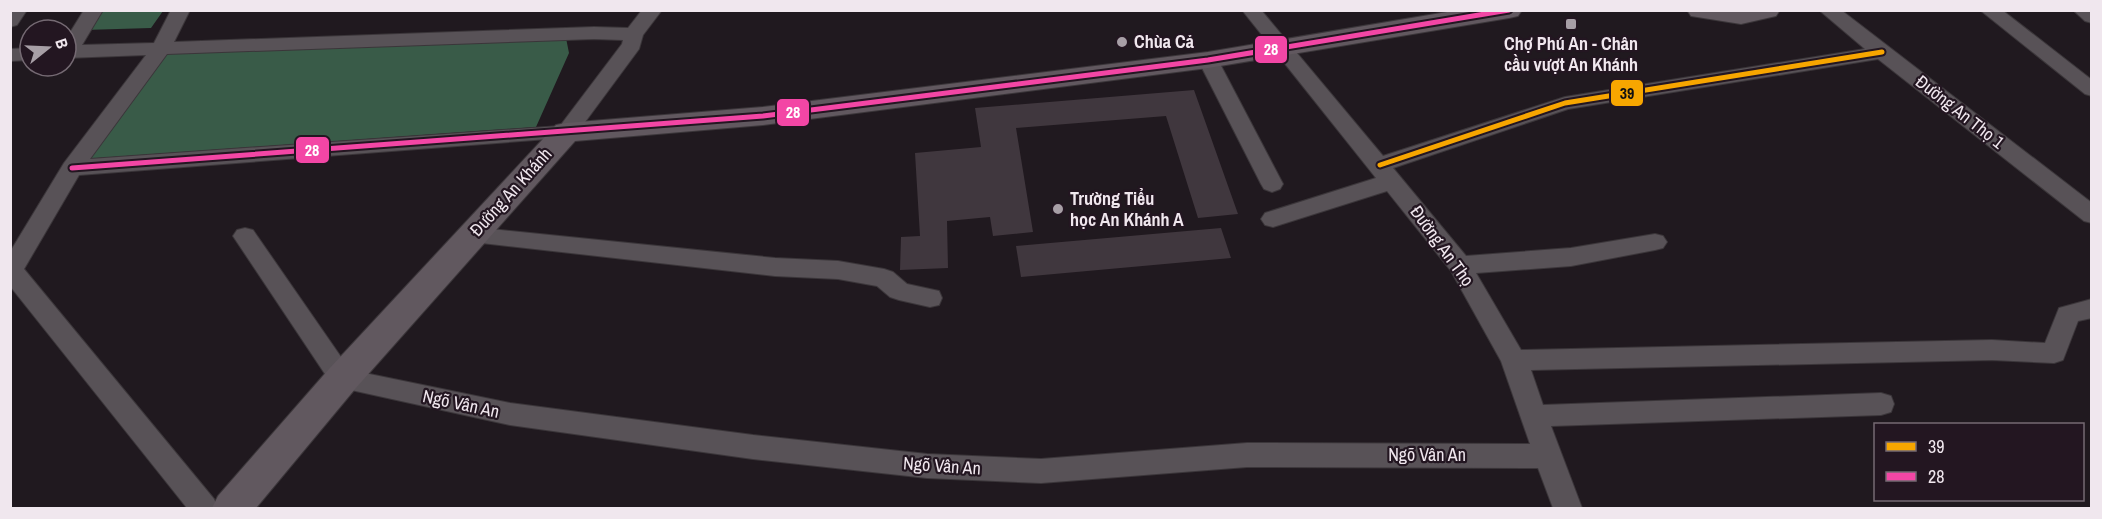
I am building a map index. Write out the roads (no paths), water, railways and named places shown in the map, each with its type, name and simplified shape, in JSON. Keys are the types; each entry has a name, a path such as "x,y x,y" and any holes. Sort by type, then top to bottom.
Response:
{"street":[{"path":"10,21 18,10"},
{"path":"78,35 94,10"},
{"path":"181,10 160,50 72,168 12,273 204,508"},
{"path":"72,168 566,132 632,45 633,34 653,10"},
{"name":"Đường An Thọ","path":"1251,10 1460,265 1514,360 1567,508"},
{"name":"Đường An Khánh","path":"231,508 342,379 566,132 763,116 1208,60 1280,46 1509,10"},
{"path":"1700,10 1740,16 1767,10"},
{"name":"Đường An Thọ 1","path":"1828,10 2091,215"},
{"path":"1989,10 2091,90"},
{"path":"2082,10 2091,17"},
{"path":"78,52 594,33 633,34"},
{"path":"1273,219 1565,103 1882,52"},
{"path":"1208,60 1272,184"},
{"path":"472,235 774,267 838,270 884,278 899,291 930,298"},
{"path":"245,236 342,379"},
{"path":"1460,265 1570,257 1654,242"},
{"path":"1514,360 1992,350 2054,353 2068,315 2091,308"},
{"name":"Ngõ Vân An","path":"342,379 510,414 753,447 927,466 1041,471 1247,455 1548,456"},
{"path":"1534,416 1881,404"}],"place":[{"name":"Chợ Phú An - Chân cầu vượt An Khánh","path":"1571,24"},
{"name":"Chùa Cả","path":"1122,42"},
{"name":"Trường Tiểu học An Khánh A","path":"1058,209"}]}
